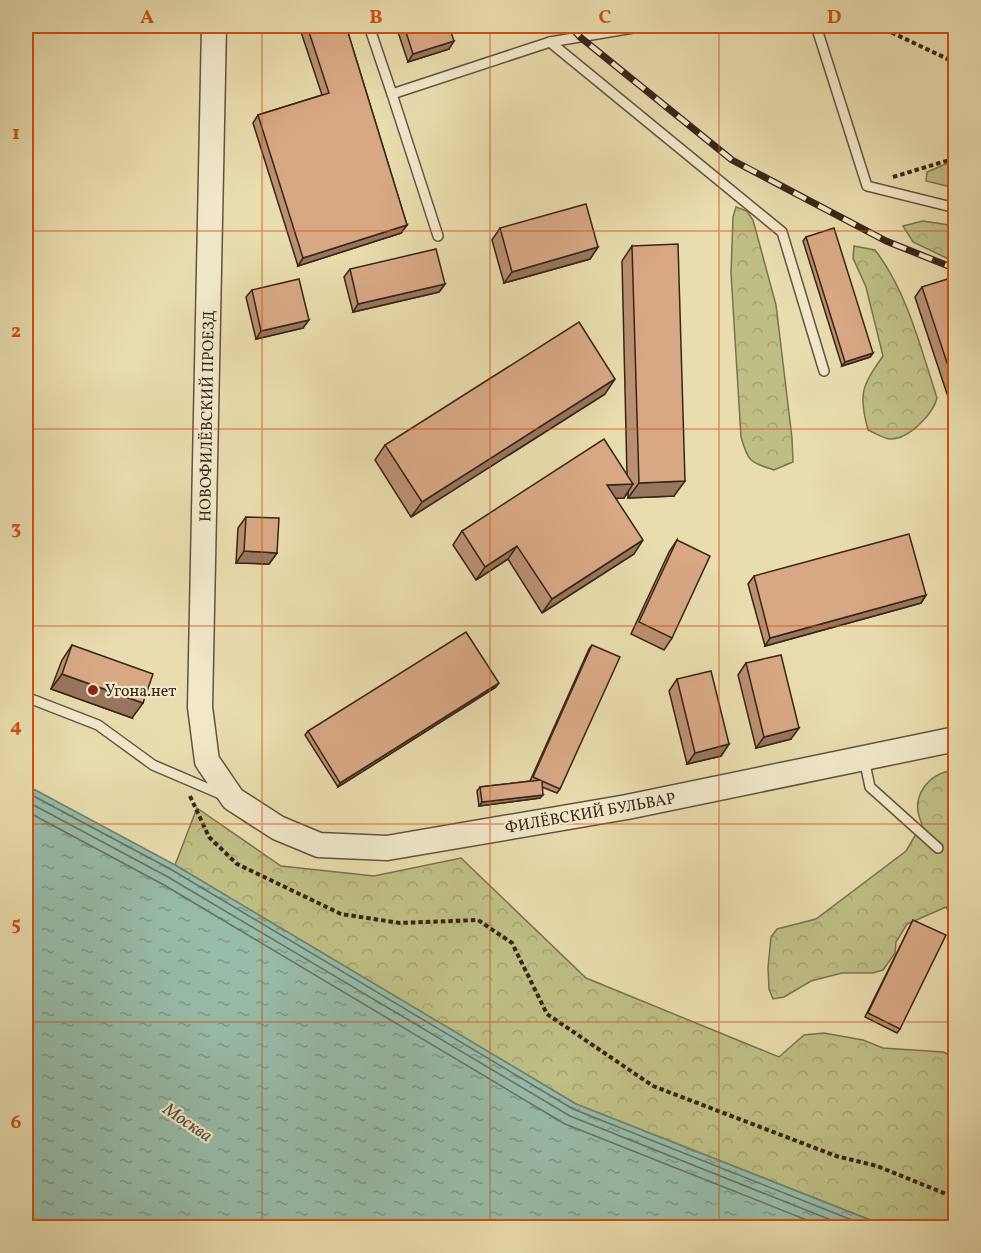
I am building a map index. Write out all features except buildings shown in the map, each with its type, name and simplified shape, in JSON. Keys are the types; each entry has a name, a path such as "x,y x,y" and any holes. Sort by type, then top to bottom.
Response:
{"street":[{"name":"НОВОФИЛЁВСКИЙ ПРОЕЗД","path":"214,26 200,707 207,761 233,799"},
{"name":"ФИЛЁВСКИЙ БУЛЬВАР","path":"233,799 278,828 319,845 387,848 627,807 956,739"}],"lane":[{"path":"369,26 438,236"},
{"path":"392,94 550,42 644,26"},
{"path":"816,26 867,186 956,208"},
{"path":"550,42 782,232 824,371"},
{"path":"26,697 98,725 153,765 233,799"},
{"path":"863,757 870,787 938,848"}],"path":[{"path":"878,26 956,63"},
{"path":"867,186 956,158"},
{"path":"189,793 209,837 237,864 341,914 399,923 478,920 512,943 547,1014 653,1086 836,1156 877,1166 956,1198"}],"green space":[{"path":"955,160 955,188 926,181 927,172"},
{"path":"736,207 747,211 753,220 776,305 793,462 774,470 751,460 741,437 731,273 733,217"},
{"path":"923,221 955,226 955,262 913,242 903,226"},
{"path":"854,246 875,250 896,284 919,340 937,398 925,418 912,430 898,438 885,438 868,430 865,418 863,399 866,383 883,356 866,287 853,258"},
{"path":"955,770 955,921 946,907 907,924 896,942 895,953 883,970 873,973 842,973 811,981 784,997 773,999 769,989 768,968 771,937 777,929 816,919 906,851 922,824 918,805 924,788 937,776"},
{"path":"197,808 281,866 374,876 461,858 586,978 779,1057 804,1035 824,1033 863,1040 883,1048 943,1052 955,1057 955,1227 888,1227 576,1104 175,865"}],"water":[{"name":"Москва","path":"26,785 175,865 576,1104 888,1227 26,1227"}],"railway":[{"path":"570,26 580,37 732,160 886,241 956,269"}],"place":[{"name":"Угона.нет","path":"93,690"}]}
